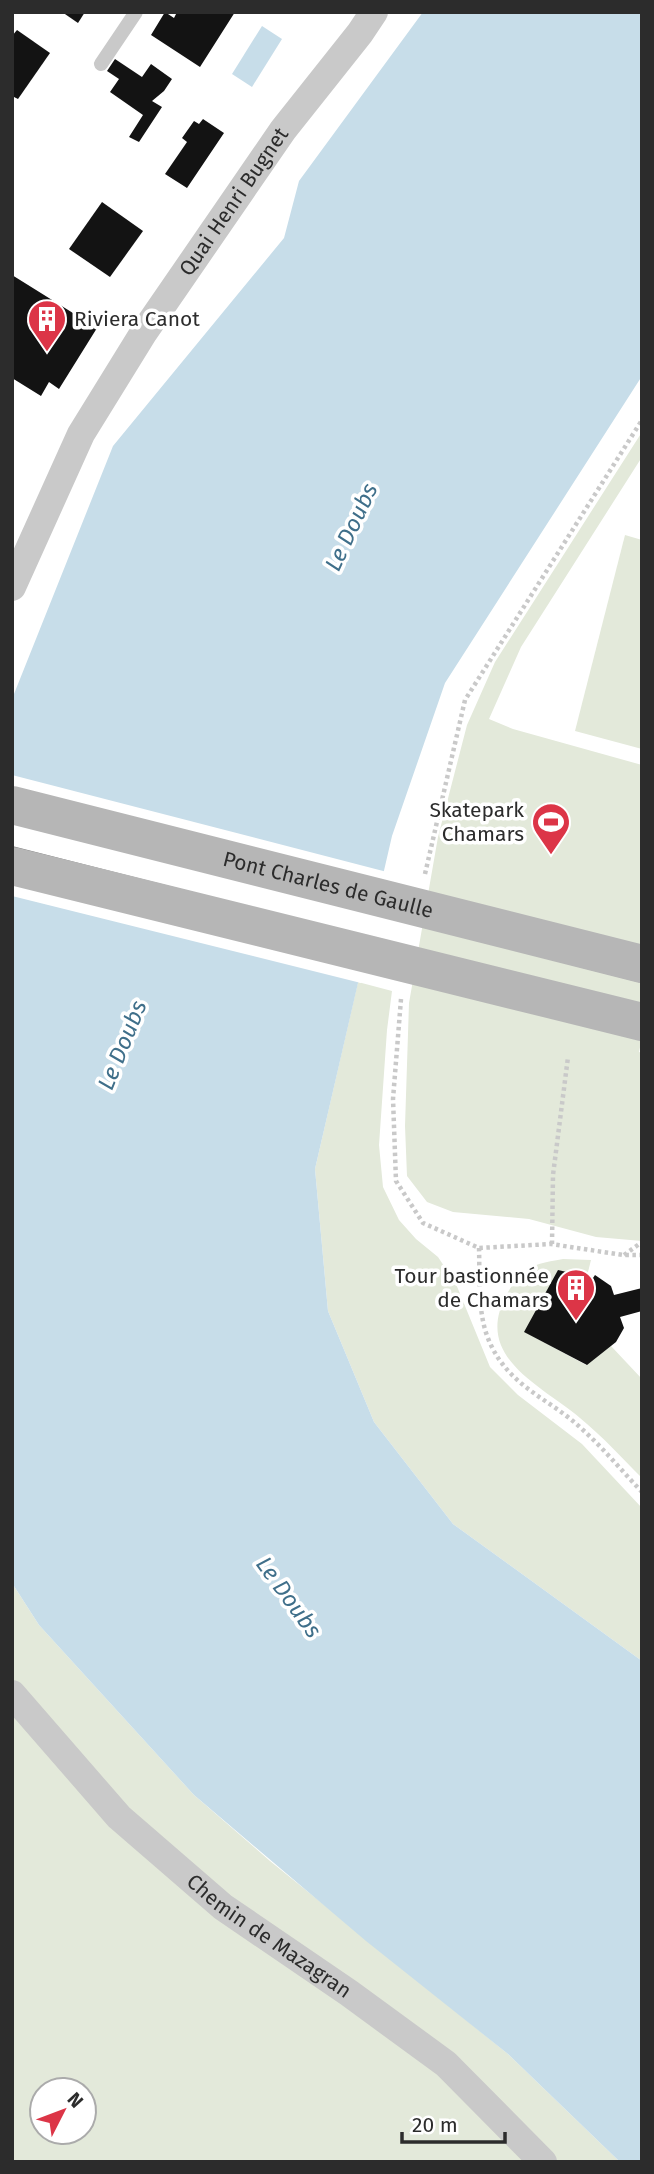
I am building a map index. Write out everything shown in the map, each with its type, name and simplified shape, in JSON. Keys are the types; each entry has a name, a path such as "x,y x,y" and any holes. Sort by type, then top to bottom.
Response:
{"main road":[{"name":"Pont Charles de Gaulle","path":"12,805 642,964"},
{"path":"12,866 642,1022"}],"street":[{"name":"Quai Henri Bugnet","path":"12,587 81,434 144,332 283,130 374,12"},
{"name":"Chemin de Mazagran","path":"12,1694 119,1817 223,1907 349,1993 446,2064 543,2162"}],"lane":[{"path":"101,64 136,12"}],"path":[{"path":"422,887 465,700 642,420"},
{"path":"401,993 393,1099 396,1181 423,1223 479,1248 551,1244 623,1255 642,1255"},
{"path":"551,1244 553,1175 568,1057"},
{"path":"623,1255 642,1242"},
{"path":"479,1248 482,1320 489,1343 502,1365 530,1392 581,1428 642,1492"}],"green space":[{"path":"642,432 642,457 521,647 489,719 513,729 642,765 642,1038 639,1052 642,1053 642,1241 596,1237 529,1219 453,1212 427,1202 407,1176 405,1126 409,1003 438,837 467,725 495,662"},
{"path":"625,535 642,540 642,749 575,731"},
{"path":"358,982 392,991 379,1145 383,1187 399,1220 438,1257 456,1284 490,1367 518,1395 582,1444 642,1508 642,1661 453,1524 374,1422 328,1311 315,1169"},
{"path":"563,1259 591,1260 587,1276 558,1271 525,1332 586,1365 611,1346 642,1379 642,1478 588,1425 531,1381 504,1352 498,1335 498,1316 507,1294 529,1268"},
{"path":"12,1583 39,1625 194,1795 270,1861 508,2054 620,2162 12,2162"}],"water":[{"name":"Le Doubs","path":"423,12 642,12 642,376 445,683 392,836 315,1169 328,1311 374,1422 453,1524 642,1661 642,2162 620,2162 508,2054 366,1941 194,1795 39,1625 12,1583 12,699 113,446 284,238 299,181"},
{"path":"262,26 282,39 252,87 232,74"}],"pier":[{"path":"12,775 387,872 361,983 12,896"}],"building":[{"path":"62,12 85,12 78,23"},
{"path":"165,12 174,18 177,12 235,12 200,67 151,35"},
{"path":"17,30 50,53 18,99 12,96 12,36"},
{"path":"115,59 142,77 151,64 172,79 164,91 152,101 162,107 139,142 129,137 143,115 110,92 119,79 107,71"},
{"path":"203,119 224,133 187,188 165,174 187,142 182,138 194,121 199,124"},
{"path":"102,202 143,231 110,277 69,249"},
{"name":"Riviera Canot","path":"12,275 97,328 59,389 49,382 41,396 12,378"},
{"name":"Tour bastionnée de Chamars","path":"558,1270 593,1278 595,1275 611,1286 614,1295 642,1288 642,1311 620,1317 624,1328 616,1342 587,1365 524,1332"}],"tram line":[{"path":"12,821 642,982"},
{"path":"12,847 642,1007"}],"place":[{"name":"Riviera Canot","path":"47,353"},
{"name":"Skatepark Chamars","path":"551,856"},
{"name":"Tour bastionnée de Chamars","path":"576,1322"}]}
